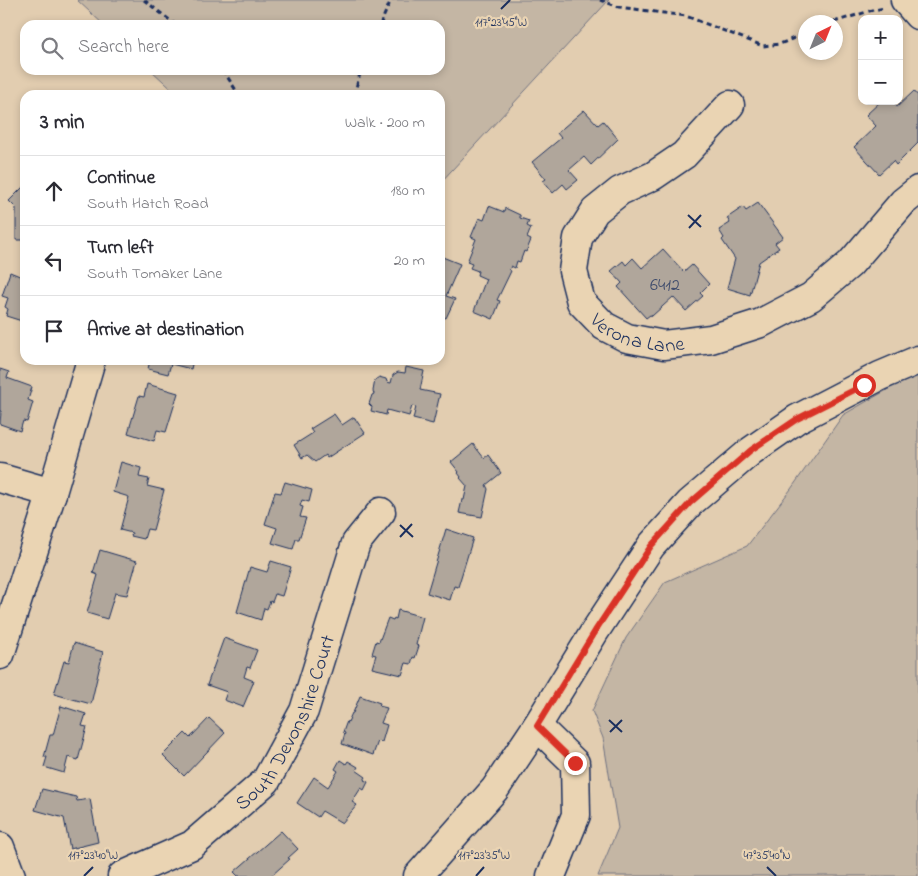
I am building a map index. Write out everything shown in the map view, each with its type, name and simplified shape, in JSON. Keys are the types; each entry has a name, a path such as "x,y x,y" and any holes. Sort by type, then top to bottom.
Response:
{"street":[{"name":"Verona Lane","path":"730,105 684,155 653,176 620,191 595,211 578,238 573,270 581,302 604,326 627,338 664,345 711,339 761,323 811,297 850,264 903,202 918,190"},
{"path":"418,876 495,789 651,546 690,503 751,450 797,419 880,376 918,360"},
{"path":"0,655 52,493 90,365"},
{"path":"0,478 52,493"},
{"name":"South Devonshire Court","path":"122,876 192,845 266,781 304,712 356,543 381,512"},
{"path":"537,726 575,763 576,815 551,876"},
{"path":"0,847 11,876"}],"path":[{"path":"144,0 170,20"},
{"path":"382,20 391,0"},
{"path":"600,0 619,6 686,16 762,46 780,44 798,36"},
{"path":"843,19 873,10 891,7 911,8"},
{"path":"226,75 236,90"},
{"path":"356,90 360,75"}],"shaded area":[{"path":"77,0 609,0 445,178 445,90 173,90 156,75 445,75 445,20 99,20"},
{"path":"918,375 918,876 598,876 618,828 603,738 592,711 626,638 665,582 747,546 791,489 843,415 908,378"}],"building":[{"path":"914,91 918,96 918,143 896,165 893,161 879,174 854,147 876,126 866,115 877,105 895,105 897,107 903,105 903,101"},
{"path":"584,110 598,125 603,121 618,139 591,165 584,157 569,170 578,180 567,189 563,184 553,193 543,181 546,179 532,162 561,138 557,133"},
{"path":"20,190 20,240 16,240 16,208 9,201"},
{"path":"758,203 783,237 775,243 779,248 759,262 750,295 727,288 735,259 722,240 724,238 719,230 730,223 727,218 743,207 746,211"},
{"path":"489,206 504,212 505,208 520,215 520,218 529,221 527,226 531,228 527,238 531,240 526,252 524,251 520,262 517,261 515,268 511,266 509,270 511,271 497,300 500,301 493,319 474,311 486,279 477,275 478,271 470,268 472,264 467,262 476,239 471,237 479,218 484,220"},
{"path":"663,249 684,272 692,265 709,284 700,293 703,296 686,311 673,297 652,316 650,315 646,318 618,287 622,283 611,271 623,261 626,265 633,258 642,268"},
{"path":"445,258 460,264 446,296 455,299 446,318"},
{"path":"10,272 20,276 20,320 6,316 8,309 5,307 8,298 2,296"},
{"path":"149,365 171,365 168,374 148,369"},
{"path":"175,365 192,365 191,369"},
{"path":"406,367 424,371 420,390 440,394 433,424 413,419 416,407 412,406 409,416 387,410 386,415 371,411 372,407 369,404 374,394 375,380 379,377 391,383 393,375 398,372 405,373"},
{"path":"0,369 9,372 7,378 32,387 28,400 33,402 27,422 23,421 20,431 0,424"},
{"path":"147,384 178,393 166,432 157,430 154,441 128,433 139,396 144,397"},
{"path":"334,414 342,425 354,417 365,433 327,458 325,455 315,462 307,455 302,458 294,445 313,433 310,429"},
{"path":"473,444 484,458 488,455 501,473 486,485 488,489 482,517 459,513 467,486 451,462"},
{"path":"121,462 141,468 139,477 149,479 147,486 164,490 153,530 147,529 144,539 131,536 132,533 120,530 129,497 113,492"},
{"path":"285,482 312,490 309,502 302,500 300,506 303,507 300,517 306,518 299,539 296,539 293,549 272,543 277,528 265,524 275,492 281,493"},
{"path":"446,529 473,538 458,587 454,586 450,600 427,593"},
{"path":"100,550 137,561 127,595 115,593 107,619 87,613 98,575 93,573"},
{"path":"271,561 291,567 282,596 275,594 267,609 264,608 261,620 237,612 250,567 267,572"},
{"path":"398,610 423,617 416,645 419,646 415,658 413,657 411,664 406,663 402,675 372,668 376,655 372,654 376,641 379,642 388,618 396,619"},
{"path":"224,638 257,650 250,668 247,667 244,677 254,681 243,707 224,700 227,692 207,685"},
{"path":"74,643 103,652 91,704 54,694 64,661 69,662"},
{"path":"360,696 380,703 379,706 387,708 381,723 387,725 382,742 378,741 373,755 342,744 345,733 343,732 347,721 353,713"},
{"path":"61,706 86,714 82,726 87,727 78,760 68,757 64,773 44,767 47,757 44,757 50,735 53,735"},
{"path":"209,718 225,733 184,776 163,755 185,733 190,738"},
{"path":"340,760 346,764 348,761 358,767 356,770 366,777 364,780 368,782 364,790 361,788 352,802 357,805 342,823 322,811 318,817 297,803 314,777 328,787 338,771 335,769"},
{"path":"42,789 76,797 77,801 90,799 98,842 70,849 64,818 35,810"},
{"path":"281,831 298,849 271,876 238,876 234,872"}],"route":[{"path":"575,763 537,726 595,631 651,546 690,503 751,450 797,419 864,385"}]}
